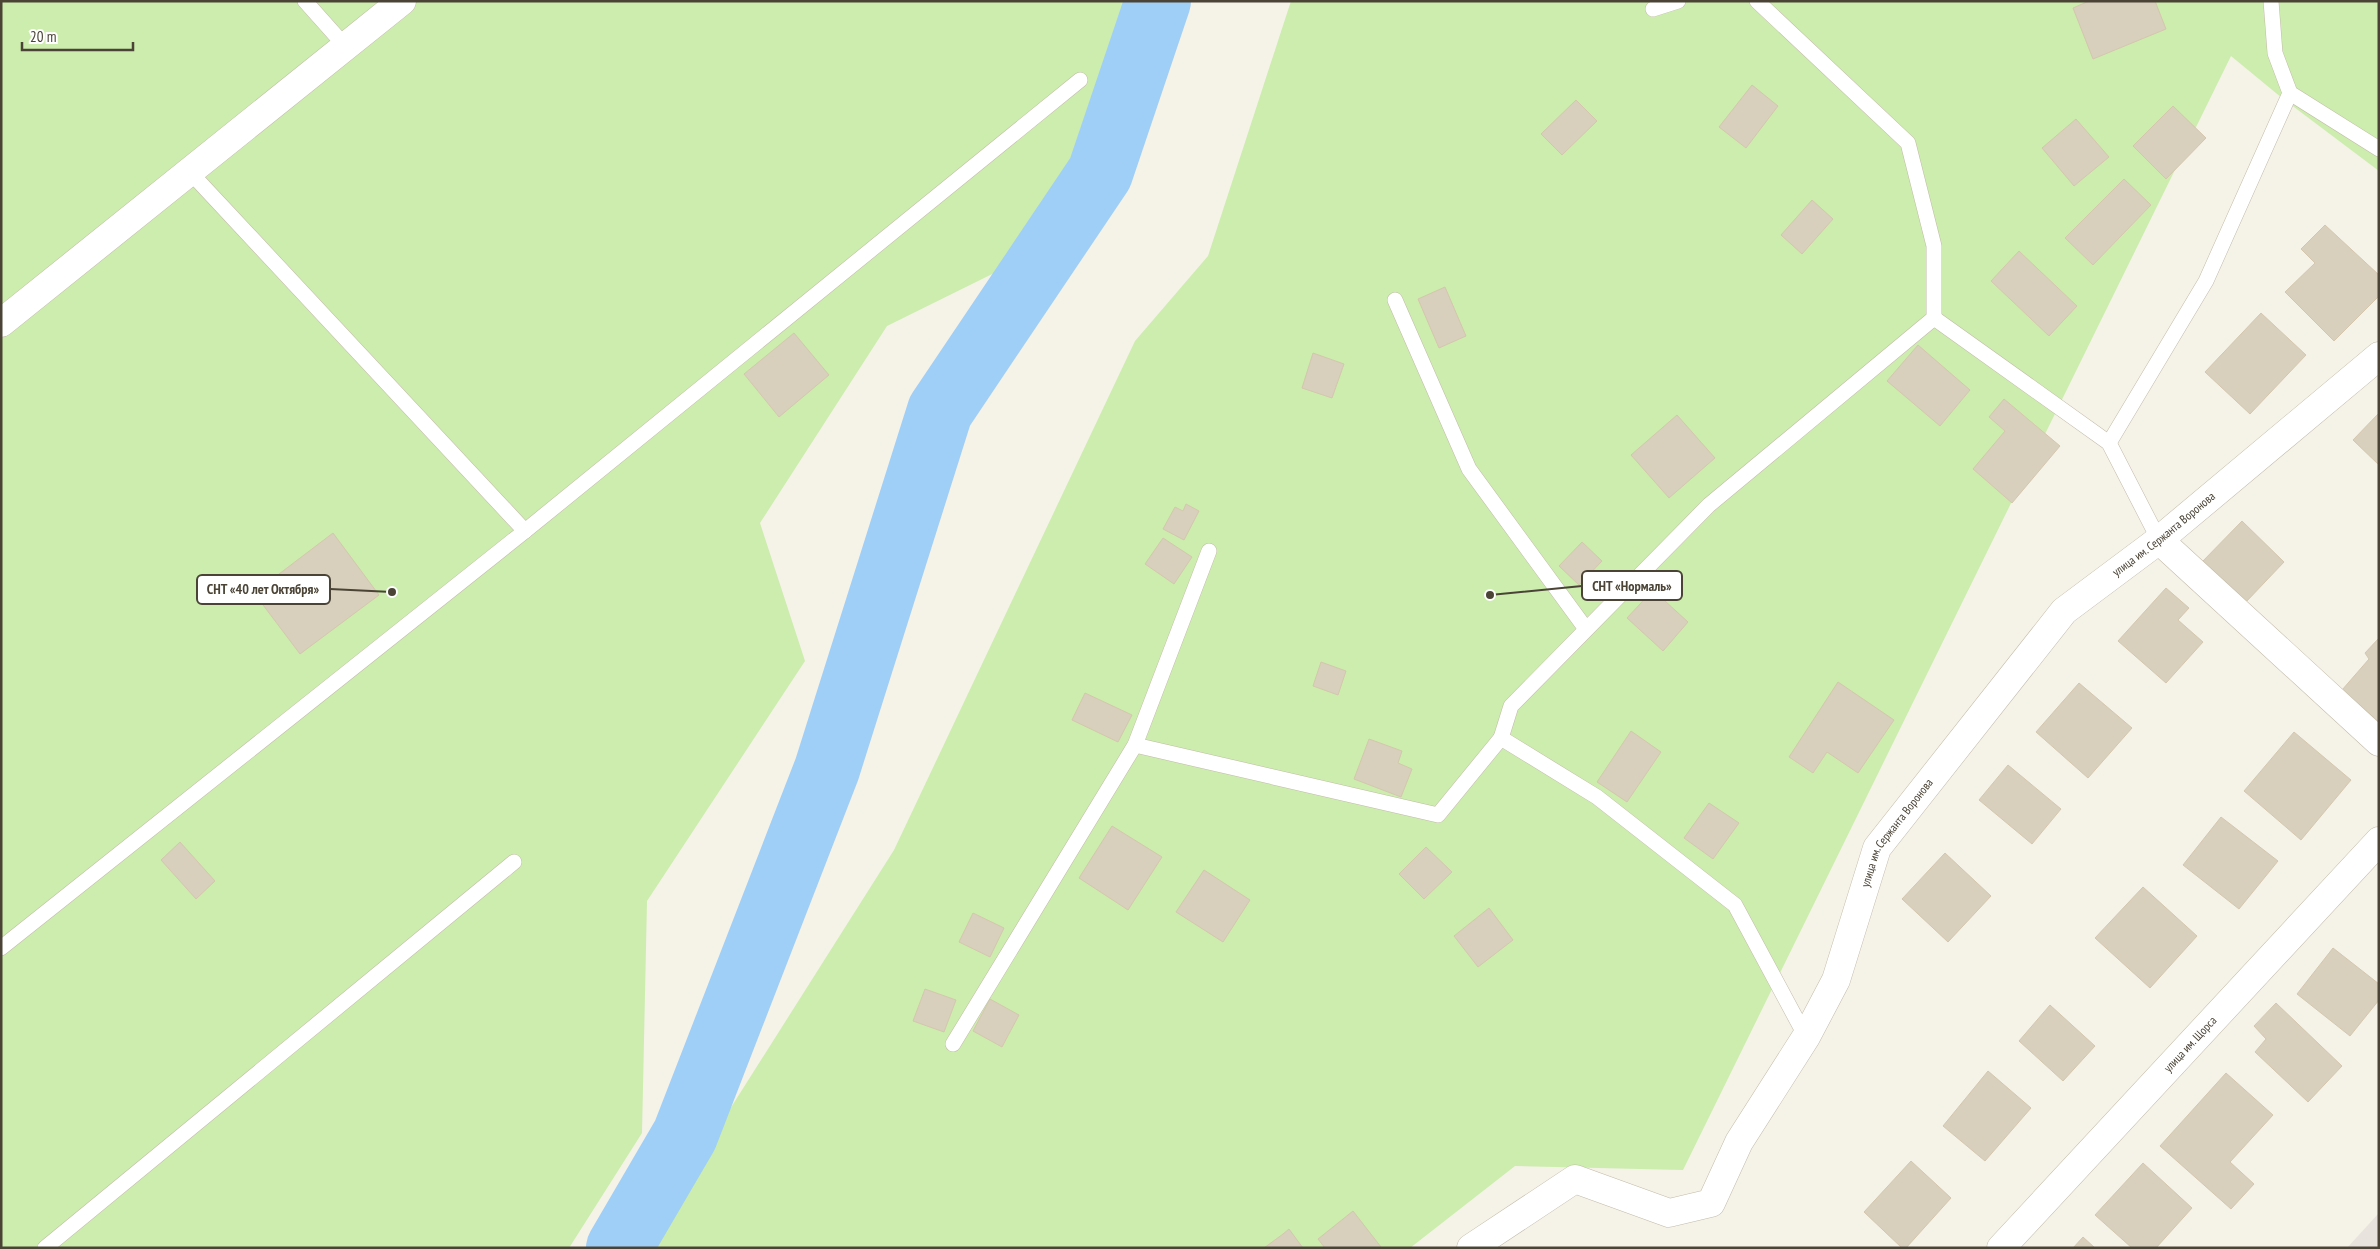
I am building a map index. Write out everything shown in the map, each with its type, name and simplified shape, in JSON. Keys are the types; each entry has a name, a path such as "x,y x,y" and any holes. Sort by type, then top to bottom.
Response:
{"street":[{"path":"1,323 402,1"},
{"name":"улица им. Сержанта Воронова","path":"1471,1248 1575,1179 1669,1213 1710,1203 1739,1142 1806,1037 1836,980 1877,848 2064,611 2159,540 2379,356"},
{"path":"2159,540 2379,742"},
{"name":"улица им. Щорса","path":"2001,1248 2379,841"}],"lane":[{"path":"305,1 346,46"},
{"path":"1654,9 1678,1"},
{"path":"1757,1 1908,143 1934,246 1934,318"},
{"path":"2270,1 2275,53 2290,92 2379,149"},
{"path":"1,948 524,531 1080,80"},
{"path":"2109,442 2206,281 2290,92"},
{"path":"190,172 524,531"},
{"path":"1395,300 1469,469 1586,629"},
{"path":"1934,318 2109,442 2159,540"},
{"path":"1135,745 1438,815 1501,738 1511,706 1708,504 1934,318"},
{"path":"953,1044 1135,745 1209,551"},
{"path":"1501,738 1597,797 1735,905 1806,1037"},
{"path":"46,1248 514,862"}],"shaded area":[{"path":"2379,1213 2379,1248 2347,1248"}],"green space":[{"path":"1,1 1158,1 1053,244 887,326 760,523 805,661 647,901 642,1133 569,1248 1,1248"},
{"path":"1291,1 2379,1 2379,171 2282,98 2231,56 1683,1170 1515,1166 1410,1248 642,1248 894,850 1135,341 1208,256"}],"building":[{"path":"2089,1 2155,1 2166,29 2093,59 2073,8"},
{"path":"1752,85 1778,106 1746,148 1719,127"},
{"path":"1576,100 1597,121 1562,155 1541,134"},
{"path":"2173,106 2206,138 2166,179 2133,146"},
{"path":"2076,119 2109,157 2074,186 2042,148"},
{"path":"2124,179 2151,205 2093,265 2065,238"},
{"path":"1812,200 1833,219 1802,254 1781,235"},
{"path":"2325,225 2379,275 2379,296 2334,341 2285,292 2315,263 2301,249"},
{"path":"2019,251 2077,306 2049,336 1991,281"},
{"path":"1445,287 1466,336 1439,348 1418,299"},
{"path":"2261,313 2306,355 2250,414 2205,372"},
{"path":"794,333 829,375 779,417 744,374"},
{"path":"1918,345 1970,390 1940,426 1887,381"},
{"path":"1313,353 1344,364 1332,398 1302,388"},
{"path":"2004,399 2060,446 2012,503 1973,469 2005,431 1989,417"},
{"path":"2379,413 2379,465 2353,440"},
{"path":"1677,415 1715,458 1669,498 1631,455"},
{"path":"1186,504 1199,511 1184,540 1163,529 1175,507 1183,511"},
{"path":"2242,521 2284,562 2245,603 2202,562"},
{"path":"333,533 379,595 300,654 254,593"},
{"path":"1163,538 1192,557 1174,584 1145,564"},
{"path":"1582,542 1602,561 1579,585 1559,566"},
{"path":"2166,588 2189,608 2178,620 2203,642 2166,683 2118,641"},
{"path":"1653,590 1688,622 1663,651 1627,618"},
{"path":"2379,638 2379,722 2342,690 2369,659 2365,653"},
{"path":"1321,662 1346,671 1338,695 1313,686"},
{"path":"1838,682 1894,720 1858,773 1827,752 1813,773 1789,757"},
{"path":"2079,683 2132,728 2088,778 2036,732"},
{"path":"1085,693 1132,715 1118,742 1072,720"},
{"path":"1631,731 1661,752 1627,802 1597,782"},
{"path":"2294,732 2351,780 2301,840 2244,791"},
{"path":"1369,739 1402,751 1398,763 1412,769 1401,797 1354,779"},
{"path":"2008,765 2061,809 2032,844 1979,800"},
{"path":"1709,803 1739,823 1713,859 1684,838"},
{"path":"2221,817 2278,861 2239,909 2183,865"},
{"path":"1112,826 1162,857 1128,910 1079,878"},
{"path":"180,842 215,881 196,899 161,860"},
{"path":"1426,847 1452,872 1424,899 1399,874"},
{"path":"1945,853 1991,896 1948,942 1902,899"},
{"path":"1204,870 1250,900 1223,942 1176,912"},
{"path":"2143,887 2197,936 2150,988 2095,938"},
{"path":"1489,908 1513,940 1478,967 1454,936"},
{"path":"973,913 1004,928 990,957 959,942"},
{"path":"2333,948 2379,984 2379,1000 2350,1036 2297,994"},
{"path":"925,989 956,1000 944,1032 913,1021"},
{"path":"990,999 1019,1015 1002,1047 973,1031"},
{"path":"2276,1003 2342,1066 2308,1102 2255,1052 2266,1039 2254,1026"},
{"path":"2050,1005 2095,1046 2063,1081 2019,1041"},
{"path":"1988,1071 2031,1108 1985,1161 1943,1126"},
{"path":"2226,1073 2273,1115 2230,1162 2254,1184 2231,1209 2160,1146"},
{"path":"1911,1161 1951,1198 1906,1248 1902,1248 1864,1212"},
{"path":"2143,1163 2192,1208 2156,1248 2132,1248 2095,1215"},
{"path":"1353,1211 1381,1248 1325,1248 1318,1239"},
{"path":"1289,1229 1303,1248 1264,1248 1283,1234"},
{"path":"2083,1237 2095,1248 2073,1248"}],"waterway":[{"path":"619,1248 685,1135 827,769 940,411 1100,173 1158,1"}],"place":[{"name":"СНТ «40 лет Октября»","path":"392,592"},
{"name":"СНТ «Нормаль»","path":"1490,595"}]}
